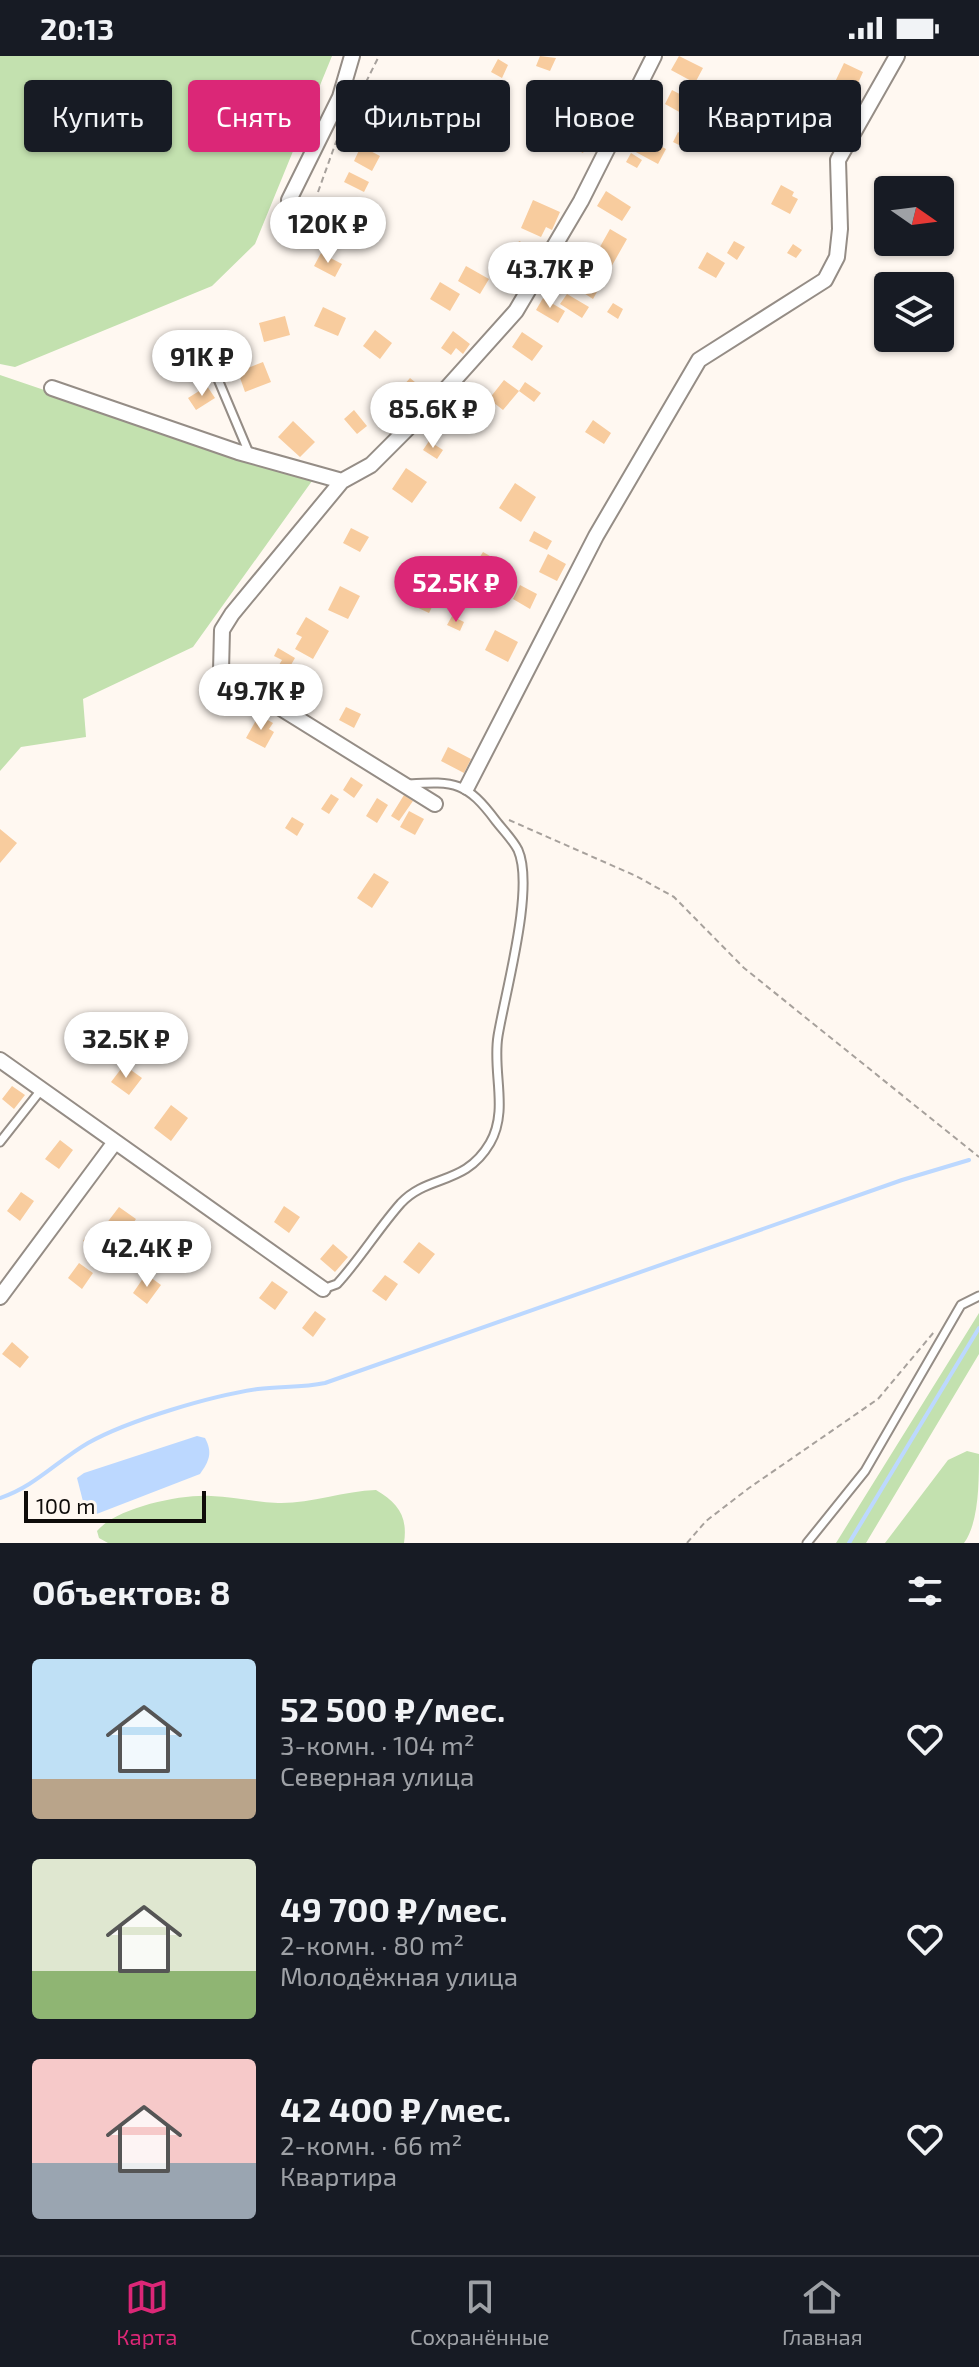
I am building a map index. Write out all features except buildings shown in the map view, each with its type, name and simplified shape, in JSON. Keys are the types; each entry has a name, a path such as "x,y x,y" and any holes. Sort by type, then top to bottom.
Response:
{"street":[{"path":"289,200 340,97 352,56"},
{"path":"435,804 221,671 222,630 342,481 371,465 438,398 516,311 581,201 654,56"},
{"path":"467,787 596,536 699,360 825,280 837,257 840,229 838,160 897,56"},
{"path":"52,388 249,455 342,481"},
{"path":"0,1060 323,1289"},
{"path":"0,1297 115,1142"}],"lane":[{"path":"217,377 249,455"},
{"path":"323,1289 337,1284 403,1202 421,1189 463,1173 491,1141 500,1112 497,1037 509,988 524,873 517,850 467,787 447,782 403,784"},
{"path":"0,1142 41,1090"},
{"path":"807,1543 865,1471 961,1305 979,1296"}],"path":[{"path":"318,192 336,142 379,56"},
{"path":"489,812 636,876 674,897 744,968 979,1157"},
{"path":"687,1543 706,1521 749,1488 878,1399 936,1330"}],"green space":[{"path":"0,56 332,56 320,85 320,80 188,80 188,152 293,152 255,244 212,286 15,367 0,364"},
{"path":"0,375 312,481 193,647 83,699 86,737 21,747 0,771"},
{"path":"979,1313 979,1354 866,1543 836,1543"},
{"path":"967,1451 979,1454 979,1476 973,1524 964,1543 885,1543 948,1460"},
{"path":"376,1490 400,1511 404,1543 108,1543 99,1538 97,1531 133,1509 183,1497 211,1496 290,1503"}],"water":[{"path":"197,1436 205,1438 209,1453 200,1474 94,1515 86,1513 77,1478 84,1473"}],"waterway":[{"path":"0,1498 35,1481 88,1443 147,1418 239,1392 325,1383 902,1180 969,1160"},
{"path":"849,1543 979,1328"}]}
